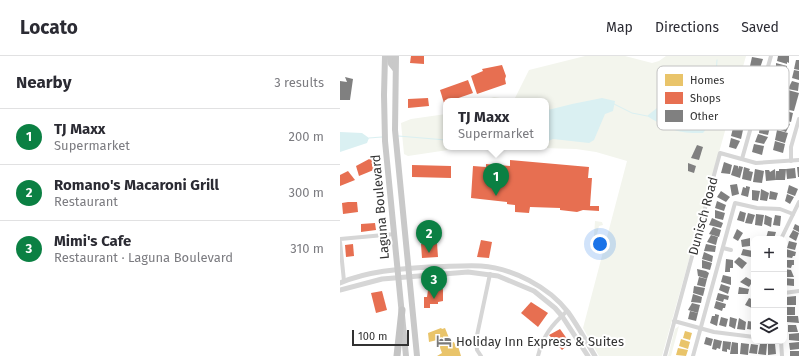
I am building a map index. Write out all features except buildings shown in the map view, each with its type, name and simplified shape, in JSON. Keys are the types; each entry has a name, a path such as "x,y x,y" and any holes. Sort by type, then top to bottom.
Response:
{"highway":[{"path":"397,356 402,310"}],"main road":[{"name":"Laguna Boulevard","path":"385,56 384,128 406,356"},
{"path":"390,56 391,64 395,69"},
{"name":"Laguna Boulevard","path":"396,56 395,130 417,356"}],"street":[{"path":"768,66 771,56"},
{"path":"791,161 791,147 799,119"},
{"path":"742,160 750,130"},
{"name":"Dunisch Road","path":"665,356 720,153 742,160 765,163 799,160"},
{"path":"782,236 799,202"},
{"path":"693,356 735,203 757,208 780,209 793,214"},
{"path":"340,239 395,234"},
{"path":"340,242 342,282 344,284 340,286"},
{"path":"723,248 731,250"},
{"path":"342,282 363,274 409,268 482,266 500,270 531,282 544,290 567,311 595,356"},
{"path":"340,290 365,282 468,272 490,274 506,278 534,291 562,316 588,356"},
{"path":"481,356 477,350 476,340 490,274"},
{"path":"787,292 799,291"},
{"path":"538,356 545,335 567,311"},
{"path":"674,322 728,335 751,338"},
{"path":"781,344 782,356"}],"shaded area":[{"path":"585,56 625,56 652,63 659,61 666,56 746,56 743,66 657,66 657,130 725,130 662,356 599,356 583,328 627,161 596,152 576,149 549,148 549,98 515,98 529,70"},
{"path":"602,98 615,101 613,111 605,114 594,140 589,143 553,139 549,141 549,110"},
{"path":"657,108 657,122 647,116"},
{"path":"443,114 443,150 448,150 408,156 404,154 401,123 411,119"},
{"path":"674,130 706,130 703,133 686,133"},
{"path":"340,132 362,133 369,138 367,143 340,152"},
{"path":"595,221 602,222 603,225 599,226 593,251"},
{"path":"679,326 671,356 668,356 675,329"}],"waterway":[{"path":"717,60 717,66"},
{"path":"614,104 632,113 647,116"},
{"path":"398,136 443,140"},
{"path":"369,138 382,137"}],"place":[{"name":"TJ Maxx","path":"496,196"},
{"name":"Romano's Macaroni Grill","path":"429,253"},
{"name":"Mimi's Cafe","path":"434,299"},
{"name":"Holiday Inn Express & Suites","path":"444,341"}]}
